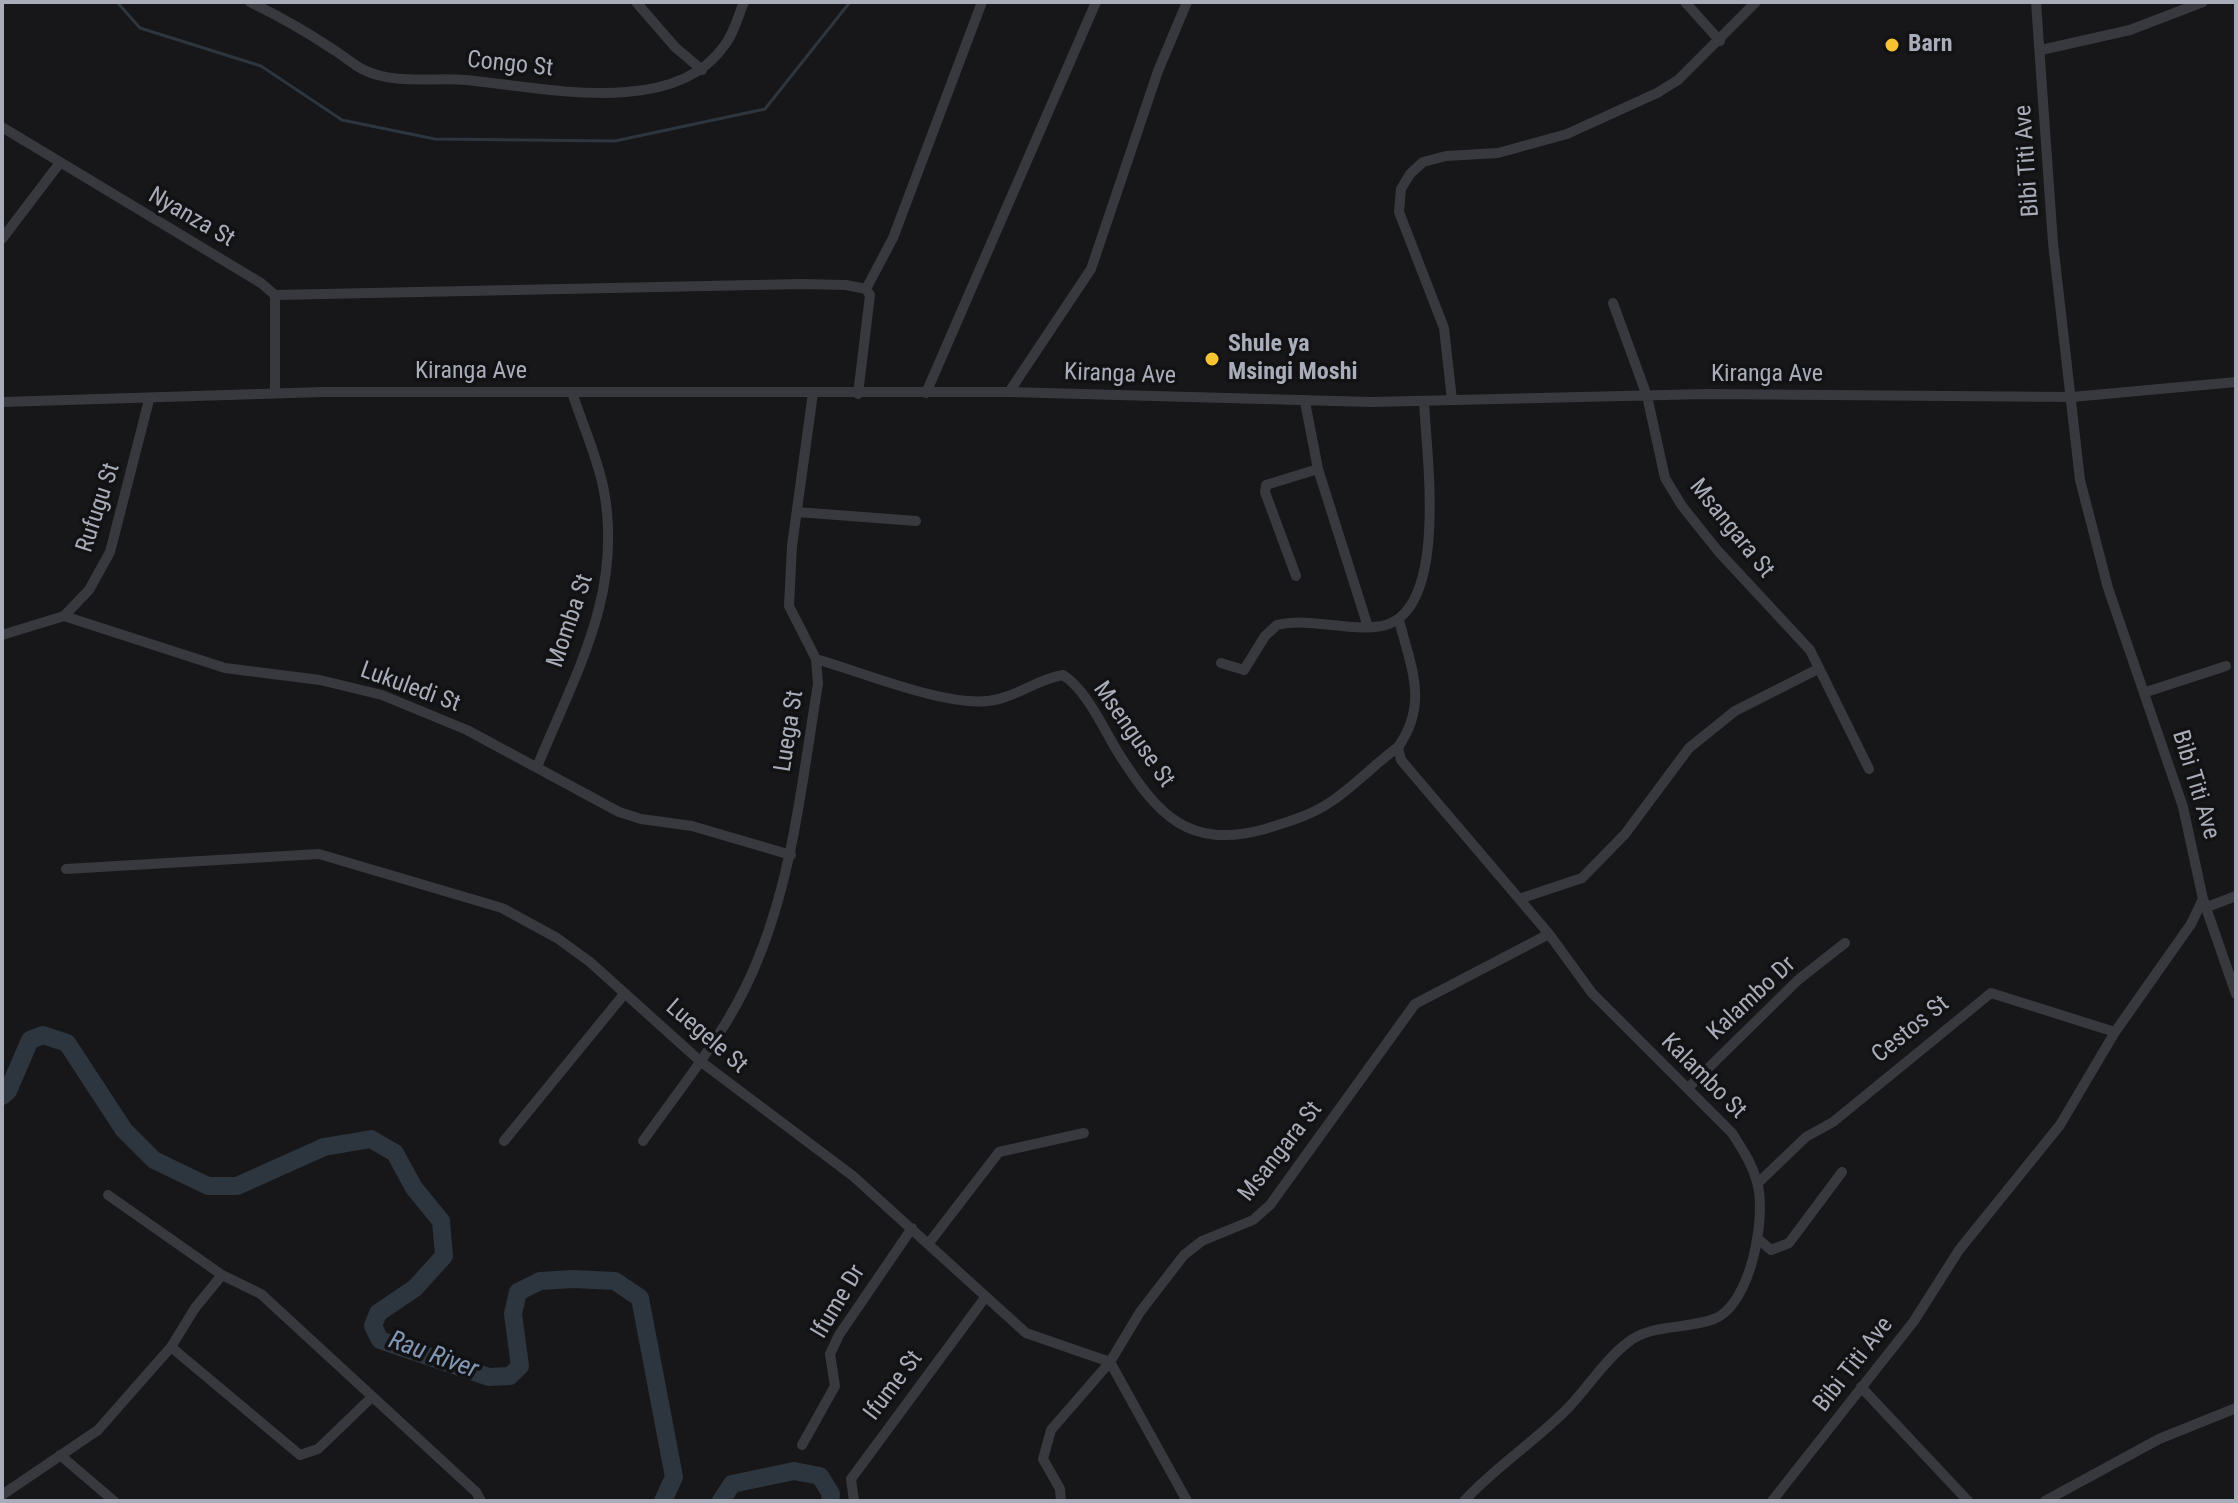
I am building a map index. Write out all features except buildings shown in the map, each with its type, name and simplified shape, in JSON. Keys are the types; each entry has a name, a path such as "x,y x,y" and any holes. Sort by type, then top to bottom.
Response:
{"street":[{"name":"Congo St","path":"250,2 299,27 363,70 387,78 464,80 527,89 623,92 686,79 702,70"},
{"path":"636,2 675,47 702,70 724,47 744,2"},
{"path":"866,289 893,238 982,2"},
{"path":"926,393 1096,2"},
{"path":"1009,392 1091,269 1158,71 1187,2"},
{"path":"1685,2 1720,41"},
{"path":"1452,400 1444,328 1399,212 1401,189 1410,174 1423,162 1446,156 1498,153 1567,134 1657,93 1678,80 1756,2"},
{"name":"Bibi Titi Ave","path":"1772,1501 1914,1321 1959,1250 2060,1125 2115,1032 2205,903 2183,807 2097,549 2080,480 2053,243 2036,2"},
{"path":"2041,50 2130,30 2203,2"},
{"name":"Nyanza St","path":"2,127 261,283 275,295"},
{"path":"2,239 59,164"},
{"path":"275,392 275,295 802,284 866,289"},
{"path":"858,394 870,295 866,289"},
{"name":"Msangara St","path":"1613,303 1647,396 1665,478 1682,506 1718,551 1803,641 1869,769"},
{"name":"Kiranga Ave","path":"2,402 149,400 275,392 1009,392 1305,402 1647,396 2072,397 2236,382"},
{"name":"Momba St","path":"537,767 592,633 609,573 604,489 572,392"},
{"name":"Luega St","path":"643,1141 700,1061 753,972 791,855 818,684 816,659 789,606 797,512 813,393"},
{"name":"Rufugu St","path":"64,616 89,590 110,552 149,400"},
{"path":"1221,663 1244,670 1265,636 1277,625 1368,627 1399,620 1417,599 1425,570 1429,519 1424,401"},
{"path":"1305,402 1318,469 1368,627"},
{"path":"1296,576 1265,492 1266,485 1318,469"},
{"path":"797,512 916,521"},
{"path":"2,635 64,616"},
{"name":"Lukuledi St","path":"64,616 225,668 320,680 382,695 467,730 619,812 641,819 692,826 791,855"},
{"path":"1398,747 1409,731 1417,699 1399,620"},
{"name":"Msenguse St","path":"816,659 961,702 989,701 1025,692 1063,675 1083,698 1148,798 1174,821 1205,835 1244,834 1310,814 1333,801 1398,747"},
{"path":"2146,692 2226,666"},
{"path":"1519,899 1582,878 1625,834 1699,738 1735,711 1818,669"},
{"name":"Kalambo St","path":"1398,747 1407,770 1549,934 1592,993 1732,1133 1748,1158 1758,1183 1761,1208 1757,1238 1740,1296 1727,1311 1714,1319 1643,1332 1627,1343 1568,1408 1483,1480 1464,1501"},
{"name":"Luegele St","path":"66,869 319,854 502,908 557,938 625,993 700,1061 853,1176 929,1243 984,1299 1026,1333 1110,1362"},
{"path":"2236,896 2205,903 2236,994"},
{"name":"Msangara St","path":"1061,1501 1060,1489 1047,1472 1044,1445 1051,1430 1110,1362 1140,1312 1184,1255 1202,1241 1253,1220 1270,1205 1415,1004 1549,934"},
{"name":"Kalambo Dr","path":"1689,1087 1798,980 1845,943"},
{"path":"504,1141 625,993"},
{"name":"Cestos St","path":"1758,1183 1806,1137 1833,1122 1991,993 2115,1032"},
{"path":"929,1243 999,1152 1084,1133"},
{"path":"1757,1238 1771,1250 1789,1243 1842,1172"},
{"path":"108,1195 222,1275 261,1294 476,1492 481,1501"},
{"name":"Ifume Dr","path":"802,1445 835,1386 830,1354 839,1335 912,1228"},
{"path":"2,1495 60,1455 82,1444 98,1430 171,1347 195,1308 222,1275"},
{"name":"Ifume St","path":"854,1501 851,1479 984,1299"},
{"path":"171,1347 300,1455 318,1449 372,1397"},
{"path":"1110,1362 1187,1501"},
{"path":"1861,1387 1968,1501"},
{"path":"2045,1501 2159,1439 2236,1408"},
{"path":"60,1455 114,1501"}],"waterway":[{"path":"117,2 140,28 261,66 342,120 435,139 615,141 765,109 850,2"},
{"name":"Rau River","path":"2,1096 8,1091 30,1040 43,1035 67,1043 124,1130 154,1160 208,1186 237,1186 324,1147 371,1139 395,1153 414,1188 441,1221 444,1256 415,1288 378,1313 373,1326 380,1340 489,1377 510,1376 520,1366 513,1314 518,1292 540,1281 615,1281 640,1298 674,1477 663,1501"},
{"name":"Rau River","path":"721,1501 732,1484 794,1471 820,1476 831,1494 830,1501"}],"place":[{"name":"Barn","path":"1892,45"},
{"name":"Shule ya Msingi Moshi","path":"1212,359"}]}
